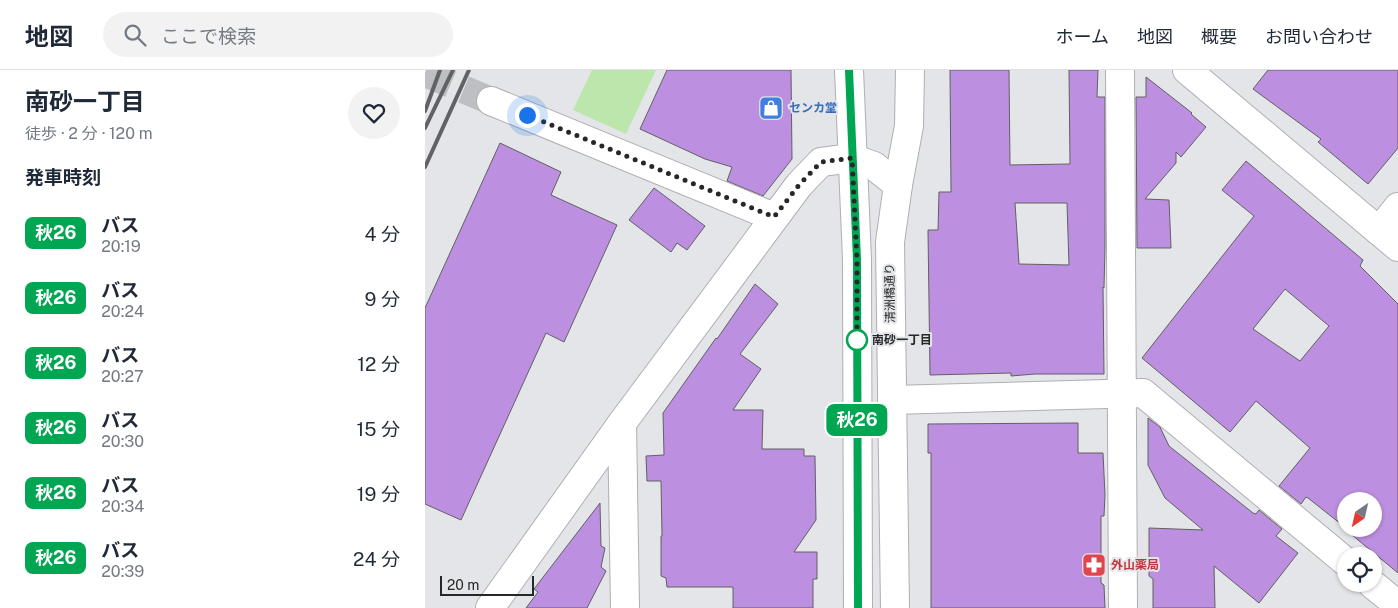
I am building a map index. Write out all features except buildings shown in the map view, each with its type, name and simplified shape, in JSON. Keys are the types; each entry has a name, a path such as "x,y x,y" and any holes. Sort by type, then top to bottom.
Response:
{"street":[{"path":"849,70 857,260 858,608"},
{"name":"清洲橋通り","path":"895,608 889,242 909,126 911,70"},
{"path":"1120,70 1123,608"},
{"path":"1187,70 1389,239 1398,207"},
{"path":"491,101 774,217"},
{"path":"490,608 622,423 774,217 799,185 821,162 852,158 874,166 898,185"},
{"path":"892,400 1143,393 1337,554"},
{"path":"622,423 625,608"},
{"path":"1382,592 1398,605"}],"green space":[{"path":"592,70 656,70 626,134 573,110"}],"tunnel":[{"path":"425,73 491,101"}],"railway":[{"path":"425,111 440,70"},
{"path":"425,128 453,70"},
{"path":"425,167 469,70"}],"bus line":[{"name":"秋26","path":"849,70 857,260 858,608"}],"place":[{"name":"センカ堂","path":"771,108"},
{"name":"南砂一丁目","path":"857,340"},
{"name":"外山薬局","path":"1094,565"}],"route":[{"path":"527,115 774,217 799,185 821,162 852,158 857,260 857,340"}]}
